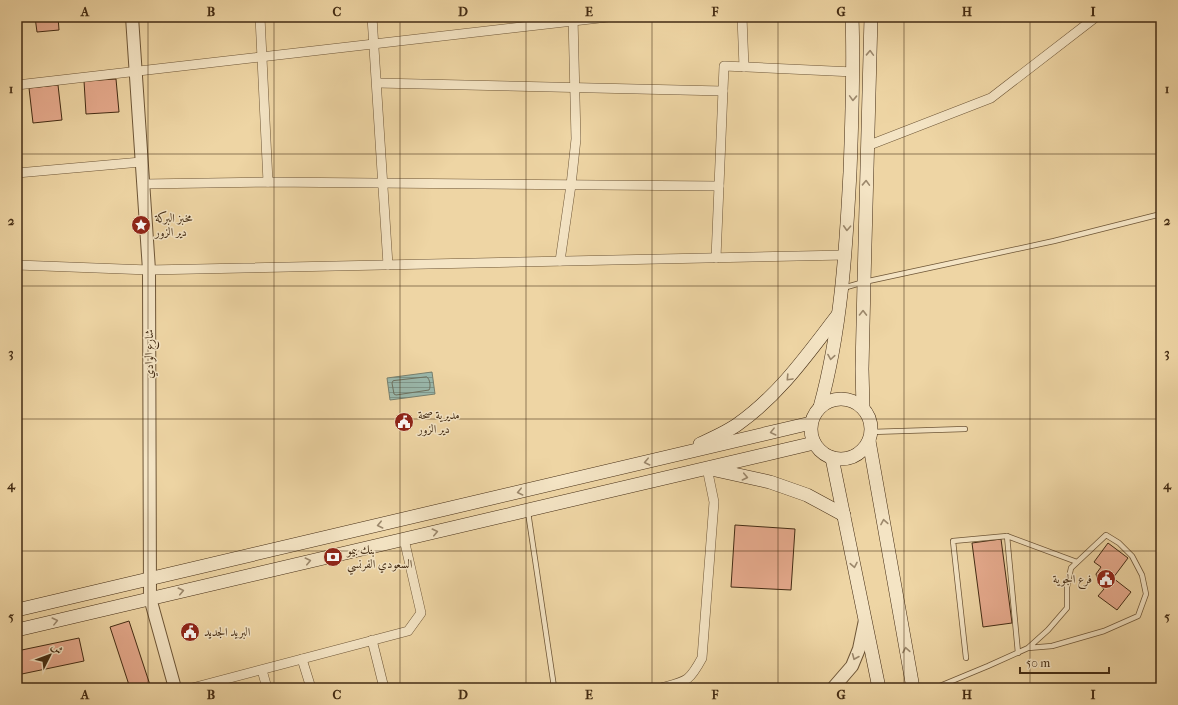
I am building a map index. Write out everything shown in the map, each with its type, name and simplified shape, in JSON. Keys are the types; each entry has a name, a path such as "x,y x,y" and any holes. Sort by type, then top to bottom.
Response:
{"main road":[{"path":"820,407 827,381 846,255 854,72 852,17"},
{"path":"863,408 862,369 871,17"},
{"path":"681,454 737,425 768,400 795,371 838,314"},
{"path":"870,436 865,448 858,455 845,459 832,458 825,455 814,443 811,433 811,423 814,414 820,407 827,402 837,399 846,399 855,402 863,408 868,415 871,423 870,436 913,688"},
{"path":"17,610 811,423"},
{"path":"17,630 814,443"},
{"path":"832,458 879,688"},
{"path":"707,468 770,482 807,495 844,515"}],"street":[{"name":"شارع الوادي","path":"132,17 149,270 150,598 175,688"},
{"path":"260,17 268,182"},
{"path":"372,17 388,265"},
{"path":"17,85 374,44 573,19 608,17"},
{"path":"742,17 744,67"},
{"path":"867,146 991,98 1096,17"},
{"path":"560,261 576,139 573,19"},
{"path":"716,258 724,66 854,72"},
{"path":"377,83 723,91"},
{"path":"17,173 141,162"},
{"path":"143,184 268,182 719,186"},
{"path":"17,265 149,270 846,255"},
{"path":"662,688 682,683 693,675 702,658 714,502 707,468"},
{"path":"192,688 408,631 421,613 404,539"},
{"path":"833,688 852,666 859,649 865,620"},
{"path":"372,640 384,688"},
{"path":"302,659 311,688"},
{"path":"262,670 267,688"}],"lane":[{"path":"841,288 1054,241 1161,214"},
{"path":"870,436 966,429"},
{"path":"528,510 554,687"},
{"path":"935,688 1028,648 1048,630 1067,608 1067,587 1071,568 1106,535 1119,543 1132,556 1142,575 1146,594 1138,616 1104,630 1052,646 1028,648"},
{"path":"966,658 953,541 1007,536 1077,562"},
{"path":"1007,536 1018,653"}],"water":[{"path":"432,372 435,394 390,400 387,378"}],"building":[{"path":"35,17 58,17 59,30 37,32"},
{"path":"17,49 20,74 17,75"},
{"path":"116,79 119,112 86,114 84,81"},
{"path":"58,85 62,120 33,123 29,88"},
{"path":"735,525 795,529 791,590 731,587"},
{"path":"1001,539 1012,623 983,627 972,543"},
{"path":"1108,543 1128,558 1113,578 1131,592 1117,610 1098,596 1104,589 1099,585 1096,574 1101,567 1094,562"},
{"path":"129,621 151,688 130,688 110,627"},
{"path":"79,638 84,661 17,675 17,651"}],"place":[{"name":"مخبز البركة دير الزور","path":"141,225"},
{"name":"مديرية صحة دير الزور","path":"404,422"},
{"name":"بنك بيمو السعودي الفرنسي","path":"333,557"},
{"name":"فرع الجوية","path":"1106,579"},
{"name":"البريد الجديد","path":"190,632"}]}
